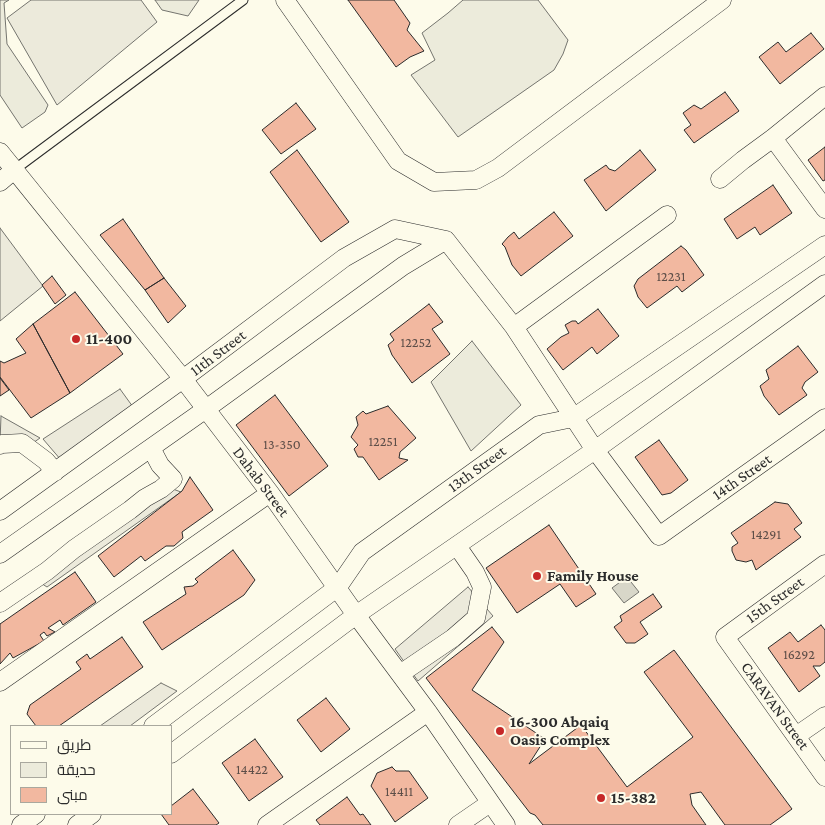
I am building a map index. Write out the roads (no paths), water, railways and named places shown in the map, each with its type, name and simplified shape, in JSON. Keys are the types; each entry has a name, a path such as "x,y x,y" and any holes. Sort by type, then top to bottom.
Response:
{"street":[{"path":"285,0 398,161 434,182 476,180 498,168 722,0"},
{"path":"720,179 825,96"},
{"path":"773,138 825,209"},
{"name":"Dahab Street","path":"0,152 183,379 270,492 356,615 428,712 490,803 500,823"},
{"path":"0,182 14,170"},
{"path":"514,327 667,215"},
{"name":"11th Street","path":"0,511 183,379 344,258 395,229 446,240"},
{"path":"0,554 206,409 403,266 446,240 514,327 595,450"},
{"name":"13th Street","path":"154,725 338,588 362,552 539,425 573,418 825,245"},
{"path":"172,753 356,615 595,450 825,284"},
{"name":"14th Street","path":"595,450 659,536 825,418"},
{"path":"0,445 22,443 46,461 55,472"},
{"path":"0,603 173,479 160,465 151,448"},
{"path":"0,682 270,492"},
{"path":"400,674 453,638 476,618 482,587 475,572 457,546"},
{"name":"15th Street","path":"725,636 825,564"},
{"name":"CARAVAN Street","path":"725,636 825,776"},
{"path":"267,825 428,712"},
{"path":"796,736 825,716"},
{"path":"458,825 490,803"},
{"path":"21,825 35,815"},
{"path":"77,825 91,815"}],"lane":[{"path":"14,170 243,0"}],"place":[{"name":"11-400","path":"76,339"},
{"name":"Family House","path":"537,576"},
{"name":"16-300 Abqaiq Oasis Complex","path":"500,731"},
{"name":"15-382","path":"601,798"}]}
